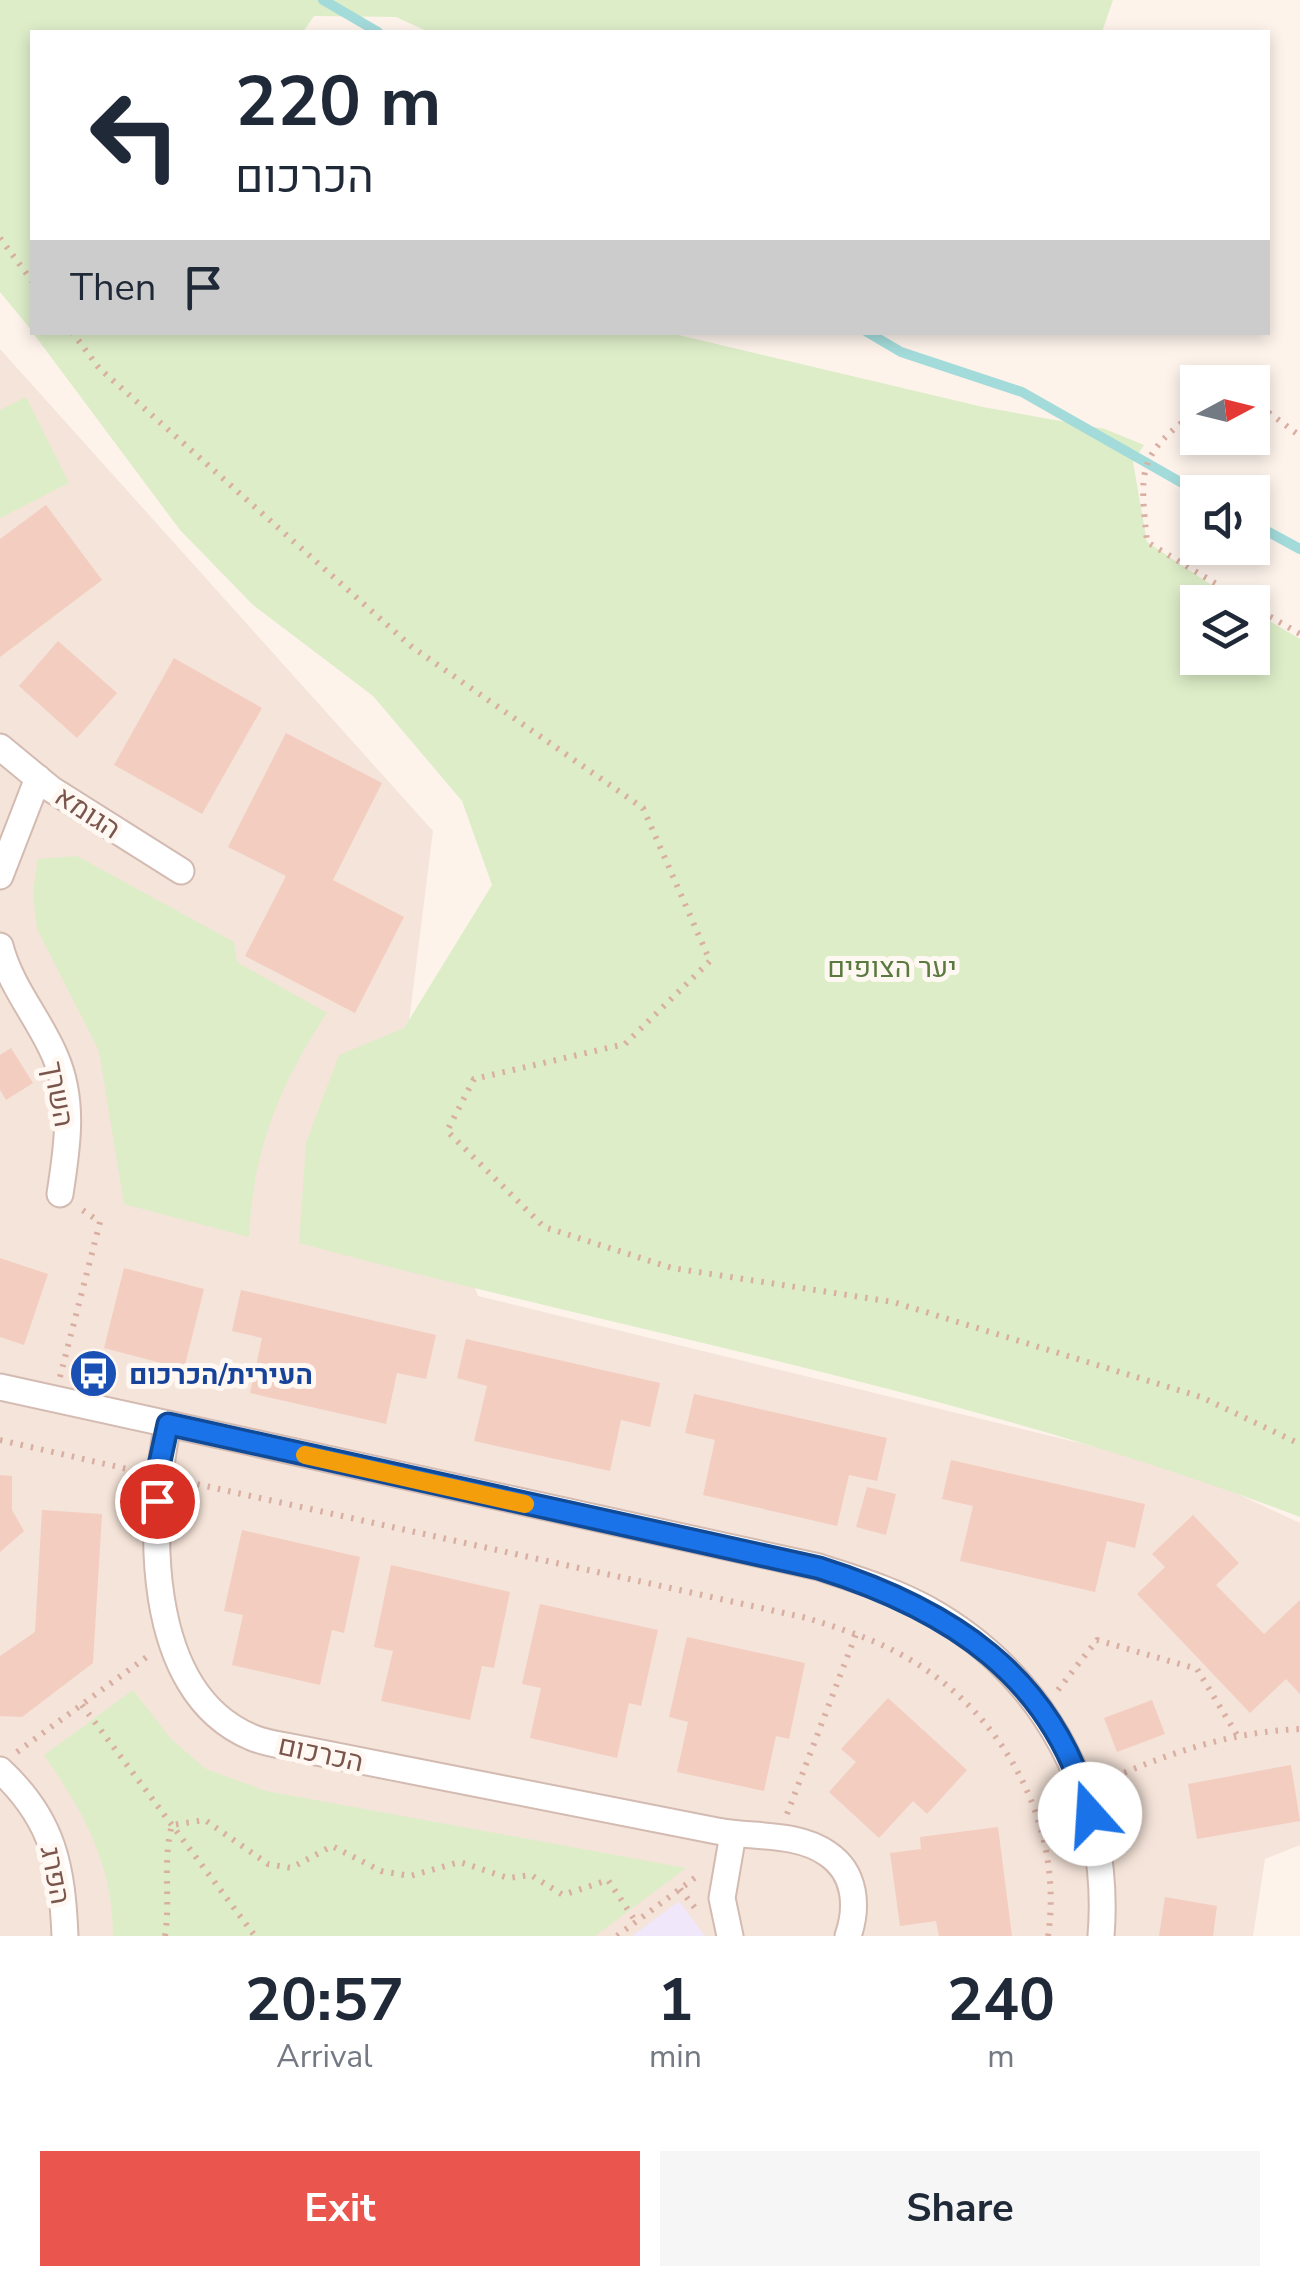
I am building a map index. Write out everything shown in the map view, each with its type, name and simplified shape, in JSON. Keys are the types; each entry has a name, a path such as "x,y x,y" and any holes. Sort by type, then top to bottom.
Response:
{"street":[{"name":"הגומא","path":"0,747 38,778 180,870"},
{"path":"0,876 38,778"},
{"name":"השרך","path":"0,946 25,1007 56,1057 64,1090 70,1130 60,1194"},
{"path":"0,1387 819,1568 874,1585 926,1608 973,1638 1011,1673 1042,1710 1084,1790 1102,1883 1101,1936"},
{"name":"הכרכום","path":"168,1424 157,1475 160,1590 171,1640 185,1677 211,1710 250,1737 731,1843 777,1838 812,1844 832,1856 846,1874 854,1895 848,1936"},
{"name":"הפרג","path":"7,1763 16,1786 55,1846 66,1936"},
{"path":"730,1936 722,1898 731,1843"}],"path":[{"path":"0,238 30,278"},
{"path":"74,335 98,368 412,647 644,808 710,961 625,1044 474,1079 447,1131 544,1228 672,1268 893,1302 1201,1396 1300,1444"},
{"path":"1270,414 1300,436"},
{"path":"1180,423 1160,438 1140,476 1146,542 1217,585"},
{"path":"1270,616 1300,634"},
{"path":"54,1399 100,1222 60,1194"},
{"path":"0,1440 807,1618 901,1654 942,1680 1000,1741 1023,1780 1046,1848 1051,1886 1048,1936"},
{"path":"777,1838 856,1634"},
{"path":"7,1763 171,1640"},
{"path":"1042,1710 1097,1640 1197,1669 1237,1735"},
{"path":"82,1705 255,1936"},
{"path":"1084,1790 1176,1750 1237,1735 1300,1729"},
{"path":"172,1825 204,1820 268,1864 291,1868 332,1846 381,1872 410,1876 460,1862 508,1878 532,1875 563,1896 608,1880 636,1922"},
{"path":"165,1936 167,1844 172,1825"},
{"path":"618,1936 731,1843"}],"shaded area":[{"path":"0,349 433,831 401,1085 478,1296 1182,1468 1300,1523 1300,1845 1265,1859 1253,1936 0,1936"},
{"path":"679,1901 705,1936 632,1936"}],"green space":[{"path":"0,0 1113,0 1103,30 425,30 396,17 314,16 304,30 30,30 30,329 0,292"},
{"name":"יער הצופים","path":"34,335 678,335 983,407 1105,429 1144,445 1133,462 1147,542 1212,585 1180,585 1180,675 1270,675 1270,621 1300,639 1300,1517 1055,1435 930,1400 299,1243 306,1143 339,1055 404,1028 492,885 462,801 373,696 253,605 180,530"},
{"path":"26,397 69,483 0,518 0,410"},
{"path":"77,856 234,942 237,962 327,1013 295,1066 272,1119 256,1175 249,1237 124,1204 99,1051 37,929 33,891 38,859"},
{"path":"133,1690 171,1739 206,1769 266,1791 686,1868 595,1936 113,1936 108,1886 94,1840 44,1755"}],"building":[{"path":"46,505 102,580 0,657 0,539"},
{"path":"58,641 117,693 77,738 19,686"},
{"path":"174,658 262,708 202,814 114,765"},
{"path":"286,733 382,783 333,880 404,917 355,1013 245,956 286,876 228,847"},
{"path":"11,1048 33,1083 6,1100 0,1090 0,1055"},
{"path":"0,1258 48,1274 24,1345 0,1337"},
{"path":"124,1268 204,1289 184,1369 104,1348"},
{"path":"241,1290 436,1335 426,1379 397,1373 386,1424 250,1393 262,1338 232,1331"},
{"path":"466,1339 660,1383 650,1427 621,1420 610,1471 474,1441 487,1386 457,1378"},
{"path":"694,1394 887,1438 877,1481 849,1475 837,1526 703,1495 715,1440 685,1433"},
{"path":"951,1460 1145,1504 1135,1548 1107,1541 1095,1592 960,1561 973,1506 942,1499"},
{"path":"0,1475 12,1476 12,1510 24,1531 0,1552"},
{"path":"867,1487 896,1494 886,1535 856,1527"},
{"path":"42,1510 102,1514 93,1663 22,1717 0,1716 0,1656 35,1632"},
{"path":"1193,1515 1239,1563 1216,1585 1264,1634 1300,1600 1300,1694 1286,1679 1250,1713 1137,1594 1165,1567 1152,1554"},
{"path":"242,1530 360,1557 344,1633 332,1630 320,1685 232,1665 243,1615 224,1611"},
{"path":"391,1565 510,1592 494,1668 482,1666 470,1720 381,1701 393,1651 374,1647"},
{"path":"540,1604 658,1630 641,1706 629,1703 617,1758 530,1738 541,1688 522,1684"},
{"path":"687,1637 805,1663 789,1739 776,1736 764,1791 677,1772 688,1722 669,1717"},
{"path":"888,1698 967,1770 927,1814 913,1801 879,1838 829,1792 856,1762 841,1749"},
{"path":"1152,1700 1165,1734 1117,1752 1104,1718"},
{"path":"1291,1765 1300,1821 1197,1839 1188,1784"},
{"path":"998,1827 1012,1936 939,1936 936,1921 900,1926 890,1853 921,1849 920,1837"},
{"path":"1165,1897 1217,1906 1213,1936 1159,1936"}],"waterway":[{"path":"323,0 375,30"},
{"path":"872,335 901,352 1022,392 1180,482"},
{"path":"1270,533 1300,549"}],"slow traffic":[{"path":"305,1455 525,1504"}],"place":[{"name":"העירית/הכרכום","path":"94,1374"}],"route":[{"path":"157,1501 157,1475 168,1424 819,1568 874,1585 926,1608 973,1638 1011,1673 1042,1710 1070,1756 1090,1814"}]}
